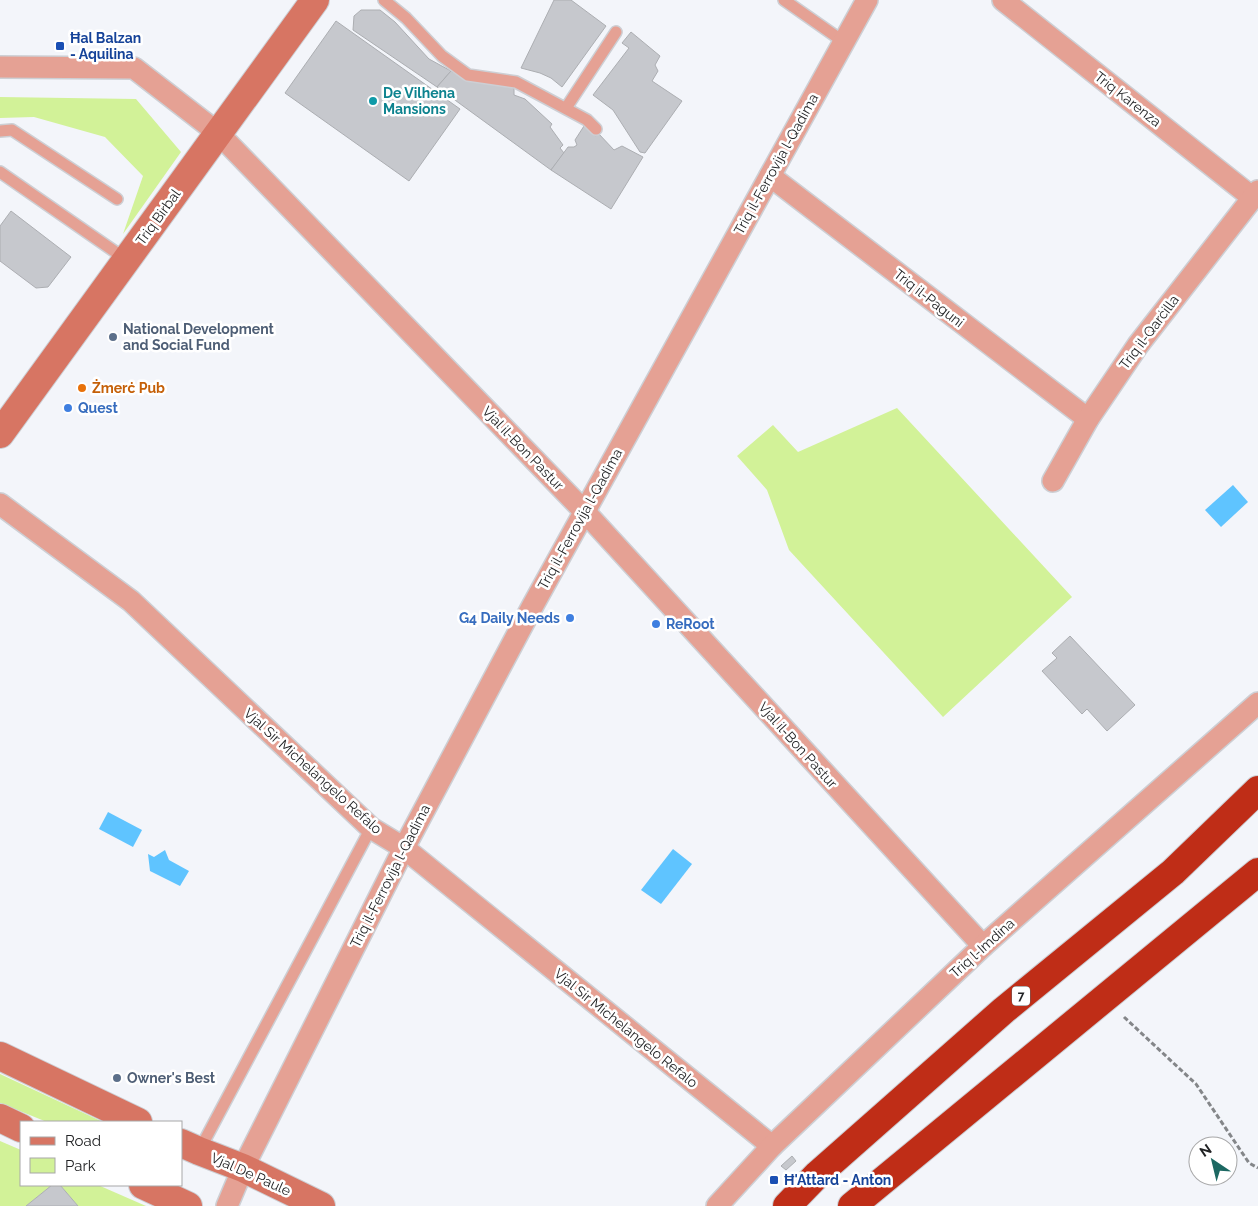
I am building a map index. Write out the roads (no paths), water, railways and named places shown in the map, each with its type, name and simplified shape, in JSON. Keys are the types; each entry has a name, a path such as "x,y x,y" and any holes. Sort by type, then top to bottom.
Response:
{"highway":[{"name":"7","path":"1173,872 1258,790"},
{"name":"7","path":"787,1206 817,1175 1004,1010 1173,872 1258,812"},
{"path":"859,1203 1106,996 1258,872"}],"main road":[{"name":"Triq Birbal","path":"3,425 127,260 315,0"},
{"path":"0,1056 136,1121"},
{"path":"0,1118 20,1128"},
{"name":"Vjal De Paule","path":"190,1147 243,1168 321,1206"},
{"path":"145,1186 188,1206"}],"street":[{"name":"Triq il-Ferrovija l-Qadima","path":"227,1206 243,1168 404,848 584,511 867,0"},
{"name":"Triq Karenza","path":"1003,0 1255,194"},
{"name":"Vjal il-Bon Pastur","path":"0,67 134,68 218,132 584,511 982,946"},
{"name":"Triq il-Paguni","path":"770,176 1088,420"},
{"name":"Triq il-Qarċilla","path":"1053,481 1088,420 1138,345 1255,194"},
{"name":"Vjal Sir Michelangelo Refalo","path":"0,504 130,601 372,828 404,848 772,1146"},
{"name":"Triq l-Imdina","path":"717,1206 772,1146 982,946 1258,703"}],"lane":[{"path":"384,0 406,18 442,56 468,75 516,82 587,120 596,129"},
{"path":"784,0 844,42"},
{"path":"566,108 616,32"},
{"path":"0,131 12,130 117,199"},
{"path":"0,172 127,260"},
{"path":"190,1147 372,828"}],"water":[{"path":"1233,485 1248,502 1221,527 1205,510"},
{"path":"108,812 142,830 133,847 99,829"},
{"path":"673,849 692,864 661,904 641,890"},
{"path":"165,850 169,860 189,871 180,886 150,871 148,854 154,857"}],"place":[{"name":"Ħal Balzan - Aquilina","path":"60,46"},
{"name":"De Vilhena Mansions","path":"373,101"},
{"name":"National Development and Social Fund","path":"113,337"},
{"name":"Żmerċ Pub","path":"82,388"},
{"name":"Quest","path":"68,408"},
{"name":"G4 Daily Needs","path":"570,618"},
{"name":"ReRoot","path":"656,624"},
{"name":"Owner's Best","path":"117,1078"},
{"name":"Ħ'Attard - Anton","path":"774,1180"}]}
